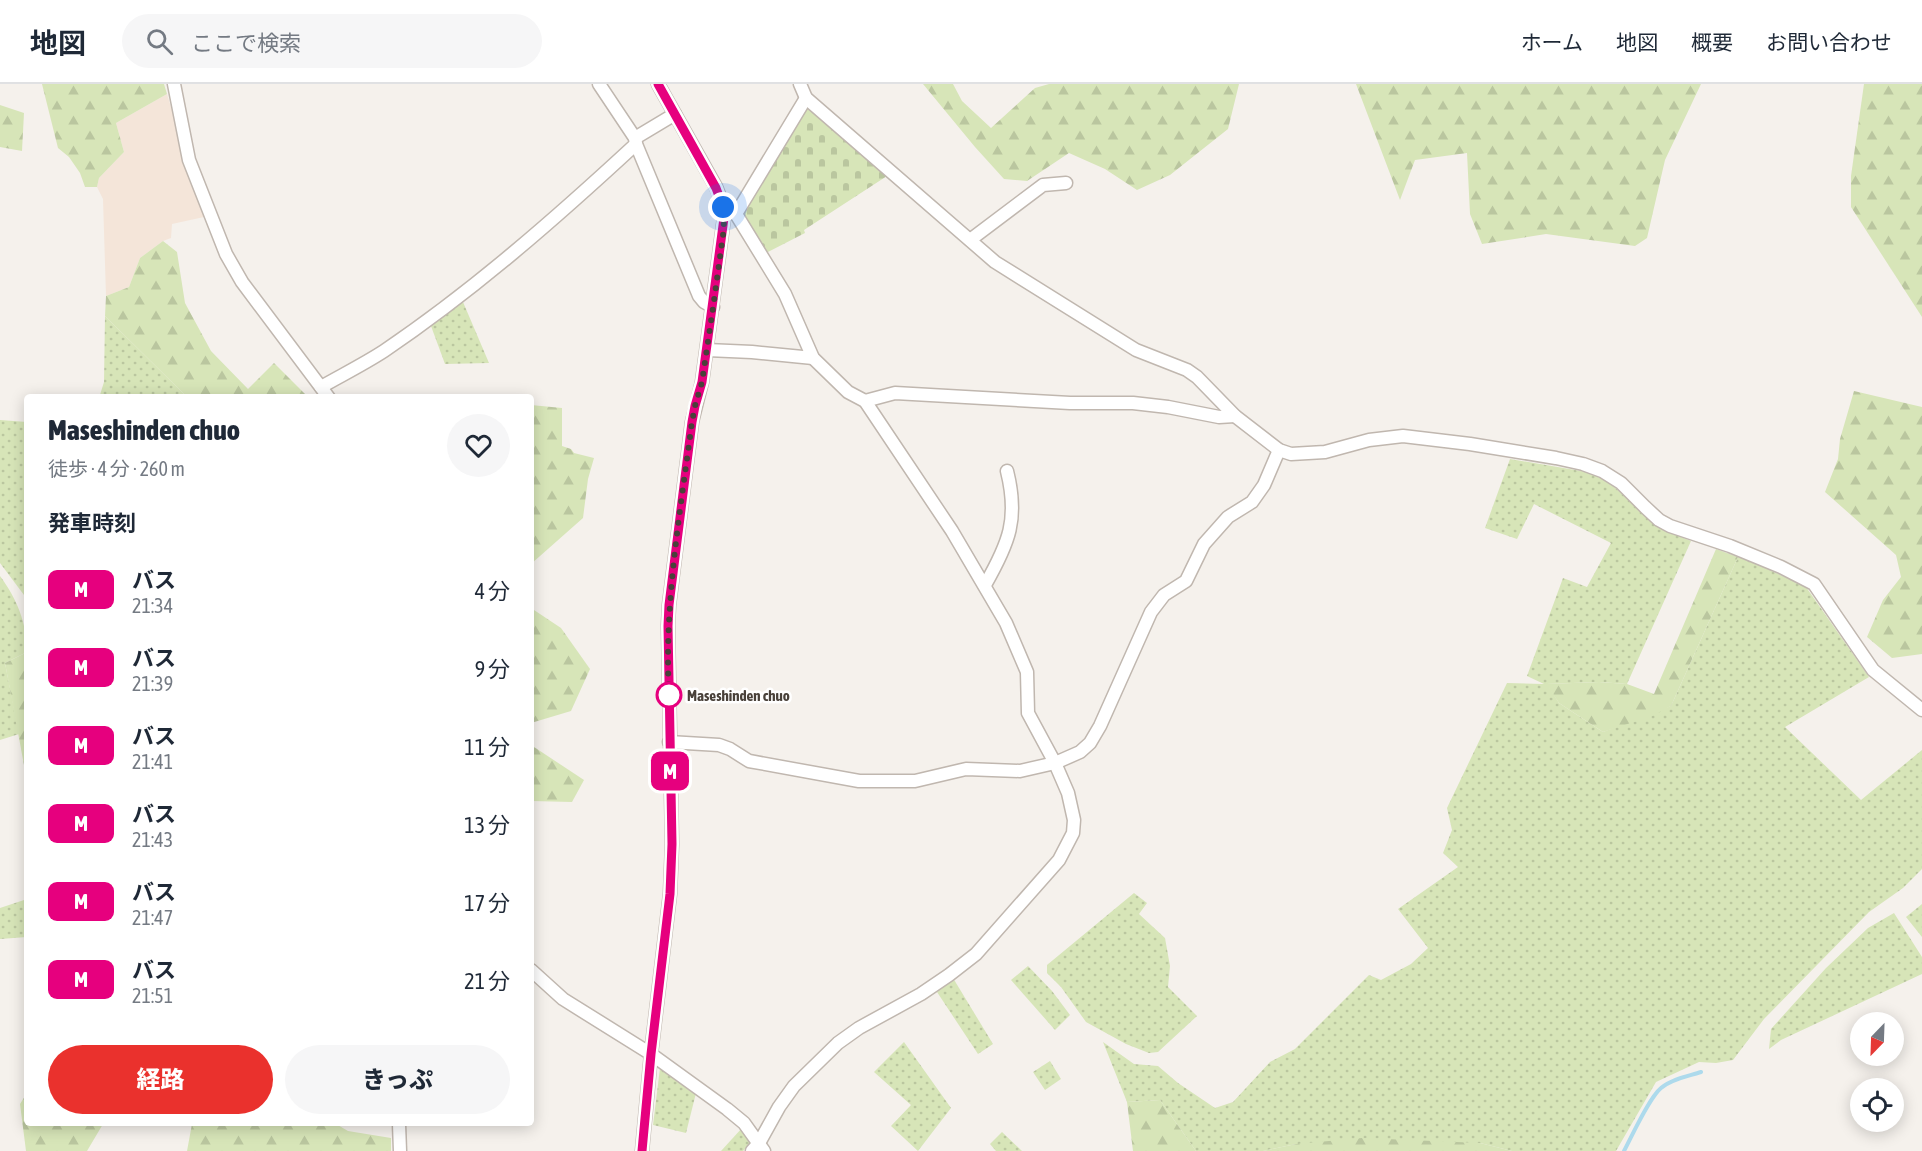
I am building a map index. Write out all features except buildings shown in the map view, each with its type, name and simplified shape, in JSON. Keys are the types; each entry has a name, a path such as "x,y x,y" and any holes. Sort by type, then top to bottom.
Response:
{"street":[{"path":"174,84 189,160 226,254 242,282 326,394"},
{"path":"599,84 635,141 699,296 713,308"},
{"path":"658,84 730,213 785,294 813,358 848,392 865,401 934,503 985,585 1006,623 1027,672 1028,713 1068,793 1074,820 1073,832 1059,860 976,954 950,975 860,1028 824,1055 794,1086 779,1107 758,1148"},
{"path":"800,84 806,98 995,262 1136,350 1197,377 1235,416 1279,450 1291,454 1314,453 1369,440 1403,436 1556,458 1602,471 1621,483 1652,514 1670,526 1730,546 1814,584 1873,670 1922,710"},
{"path":"642,1151 670,894 672,844 668,626 692,422 702,382 724,228 730,213 806,98"},
{"path":"321,387 383,352 481,279 574,201 635,141 675,114"},
{"path":"970,240 1043,184 1066,183"},
{"path":"707,350 813,358"},
{"path":"865,401 895,393 1070,403 1133,403 1219,417 1235,416"},
{"path":"669,742 719,745 749,761 859,781 915,781 966,769 1020,771 1055,763 1080,752 1090,743 1100,726 1151,612 1164,596 1186,581 1204,544 1228,517 1252,502 1264,485 1279,450"},
{"path":"985,585 1004,552 1012,519 1013,494 1007,471"},
{"path":"534,973 563,999 590,1018 651,1054 736,1116 744,1123 758,1148"},
{"path":"399,1126 400,1151"}],"shaded area":[{"path":"167,94 204,217 172,224 171,238 163,241 140,258 129,287 106,296 103,199 97,187 99,178 124,152 116,123"}],"green space":[{"path":"42,84 164,84 167,94 116,123 124,152 99,178 97,187 85,187 80,173 69,157 58,148"},
{"path":"923,84 953,84 962,101 991,128 1035,88 1049,84 1239,84 1228,129 1170,175 1137,190 1105,169 1069,153 1027,181 1004,179"},
{"path":"1356,84 1701,84 1665,160 1647,238 1635,246 1546,234 1482,244 1470,214 1467,153 1415,160 1400,200"},
{"path":"1864,84 1922,84 1922,317 1851,207 1851,176"},
{"path":"0,105 24,113 22,151 0,147"},
{"path":"806,107 816,111 887,176 804,230 805,233 766,253 743,218 744,208"},
{"path":"163,241 177,252 185,303 211,351 248,389 274,363 305,394 184,394 105,316 106,296 129,287 140,258"},
{"path":"463,302 489,363 445,364 431,326"},
{"path":"105,316 184,394 100,394 104,382"},
{"path":"1854,391 1922,407 1922,654 1892,658 1867,637 1883,600 1901,577 1896,555 1825,492 1838,459 1840,439"},
{"path":"534,405 562,408 562,446 571,449 574,453 594,458 588,479 583,518 534,561"},
{"path":"0,420 24,422 24,595 0,563"},
{"path":"1510,459 1587,472 1607,481 1666,531 1691,541 1627,684 1599,682 1547,684 1559,703 1603,732 1671,706 1738,557 1761,566 1806,587 1869,677 1785,727 1861,800 1922,750 1922,869 1903,888 1869,912 1764,1019 1733,1060 1716,1063 1699,1062 1656,1082 1616,1151 1512,1151 1480,1143 1296,1144 1263,1151 1196,1151 1160,1100 1127,1102 1103,1042 1134,1064 1158,1066 1178,1083 1215,1108 1233,1102 1270,1062 1295,1049 1369,975 1381,980 1411,964 1428,948 1398,909 1458,867 1443,853 1452,830 1447,808 1507,683 1544,684 1527,676 1563,578 1587,587 1611,543 1534,504 1517,539 1485,528"},
{"path":"1716,549 1738,557 1671,706 1652,716 1603,732 1559,703 1546,684 1599,682 1627,684 1654,694"},
{"path":"0,576 20,612 24,627 24,654 5,663 19,734 0,740"},
{"path":"534,610 561,628 590,669 571,711 534,722"},
{"path":"24,654 24,765 5,663"},
{"path":"534,747 584,780 572,802 534,801"},
{"path":"1134,893 1147,903 1139,914 1165,938 1170,966 1168,987 1197,1016 1158,1052 1149,1053 1126,1044 1086,1022 1061,987 1047,973 1047,965"},
{"path":"24,900 24,937 0,939 0,908"},
{"path":"1922,904 1922,937 1906,917"},
{"path":"1894,913 1922,957 1922,974 1781,1040 1769,1049 1771,1029 1826,968 1868,928"},
{"path":"1028,966 1052,991 1070,1015 1055,1030 1011,980"},
{"path":"953,978 993,1044 978,1054 937,992"},
{"path":"904,1042 951,1108 918,1151 891,1126 911,1105 874,1072"},
{"path":"1050,1061 1061,1079 1045,1090 1033,1072"},
{"path":"660,1068 696,1093 686,1133 653,1125"},
{"path":"24,1098 24,1126 102,1126 87,1151 26,1151 20,1104"},
{"path":"1160,1100 1196,1151 1133,1151 1127,1102"},
{"path":"192,1126 339,1126 348,1131 391,1138 391,1151 187,1151"},
{"path":"742,1128 752,1142 743,1151 721,1151"},
{"path":"1002,1132 1022,1151 996,1151 990,1144"},
{"path":"1362,1138 1480,1143 1512,1151 1263,1151 1296,1144"}],"waterway":[{"path":"1624,1151 1656,1093 1675,1080 1701,1072"}],"bus line":[{"name":"M","path":"642,1151 670,894 672,844 669,605 692,422 702,382 724,228 723,207 716,188 658,84"}],"place":[{"name":"Maseshinden chuo","path":"669,695"}],"route":[{"path":"669,695 668,626 672,582 692,422 702,382 724,228 723,207"}]}
